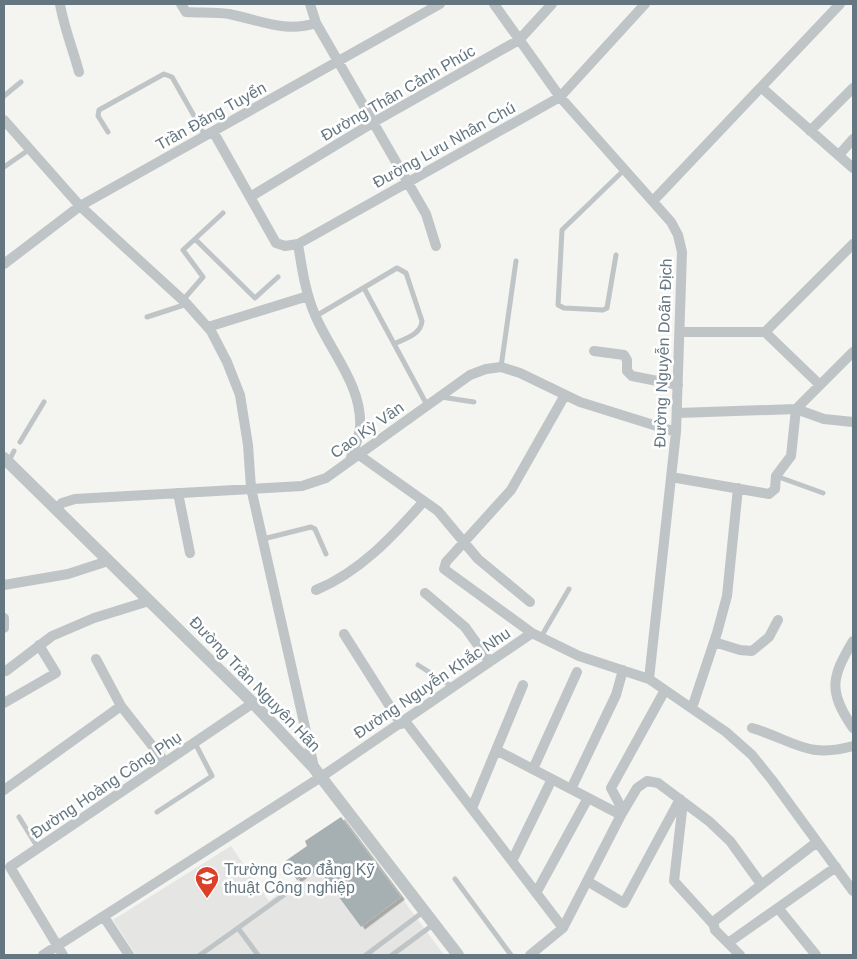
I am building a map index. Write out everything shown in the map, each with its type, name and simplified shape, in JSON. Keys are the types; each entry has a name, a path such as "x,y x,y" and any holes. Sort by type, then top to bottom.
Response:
{"street":[{"path":"60,4 64,28 73,48 79,72"},
{"path":"182,4 186,12 230,9 290,28 302,28 316,24"},
{"path":"310,4 316,24 426,214 436,246"},
{"name":"Trần Đăng Tuyển","path":"4,264 80,206 210,135 440,4"},
{"name":"Đường Nguyễn Doãn Địch","path":"494,4 560,97 671,222 678,235 682,252 678,413 649,679"},
{"name":"Đường Thân Cảnh Phúc","path":"250,197 374,122 519,40 552,4"},
{"name":"Đường Lưu Nhân Chú","path":"298,244 560,97 645,4"},
{"path":"653,201 840,4"},
{"path":"762,88 853,168"},
{"path":"810,131 853,88"},
{"path":"4,120 80,206 185,302 208,327 227,362 240,396 248,445 251,488 318,772"},
{"path":"210,135 250,197 276,243 285,246 298,244 308,296 316,317 356,396 360,415 360,430 350,461"},
{"path":"838,155 853,140"},
{"path":"765,332 853,244"},
{"path":"208,327 308,296"},
{"path":"680,332 765,332 820,385"},
{"path":"594,350 624,355 627,360 627,371 632,376 678,385"},
{"path":"671,477 769,494 775,489 776,476 791,456 796,409 853,352"},
{"path":"501,367 520,373 565,395 608,411 676,432"},
{"name":"Cao Kỳ Vân","path":"56,510 62,503 75,499 302,486 326,478 470,375 486,369 501,367"},
{"path":"565,395 511,490 498,507 446,562 444,569 449,575 537,635 579,656 649,679 726,732 752,755 853,891"},
{"path":"678,413 796,409 824,419 853,422"},
{"path":"359,455 444,517 464,542 493,572 530,602"},
{"name":"Đường Trần Nguyên Hãn","path":"9,457 56,510 253,703 318,772 458,955"},
{"path":"692,708 727,596 738,488"},
{"path":"178,493 190,553"},
{"path":"316,590 352,571 385,543 424,501"},
{"path":"4,585 68,574 108,561"},
{"path":"425,593 465,627 490,662"},
{"path":"6,670 52,636 74,626 149,601"},
{"path":"4,618 4,628"},
{"path":"714,642 740,650 752,651 769,636 778,620"},
{"path":"344,634 403,722 472,808 563,928"},
{"name":"Đường Nguyễn Khắc Nhu","path":"43,955 60,951 104,917 318,772 403,722 490,662 537,635"},
{"path":"853,641 836,670 835,691 844,714 853,728"},
{"path":"4,703 56,673 39,645"},
{"path":"96,658 121,706 166,762"},
{"path":"571,789 616,695 623,670"},
{"path":"533,770 577,672"},
{"path":"472,808 523,685"},
{"path":"622,813 611,788 621,766 665,690"},
{"name":"Đường Hoàng Công Phụ","path":"10,867 253,703"},
{"path":"4,790 121,706"},
{"path":"752,728 814,751 834,751 853,746"},
{"path":"496,750 588,798 622,813"},
{"path":"512,861 552,779"},
{"path":"530,955 563,928 622,813 637,788 647,781 658,783 710,822 730,841 761,884"},
{"path":"536,893 588,798"},
{"path":"587,881 624,903 682,801"},
{"path":"682,801 674,881 714,925 715,930 740,955"},
{"path":"714,925 716,918 818,842"},
{"path":"4,858 60,951"},
{"path":"728,943 836,867"},
{"path":"778,908 816,955"},
{"path":"104,917 129,955"}],"lane":[{"path":"108,132 98,116 99,110 164,74 172,77 210,135"},
{"path":"4,96 21,82"},
{"path":"4,167 30,149"},
{"path":"616,255 606,308 603,310 564,308 558,305 562,230 624,169"},
{"path":"147,317 185,302 203,276 183,250 223,213"},
{"path":"195,239 255,298 278,277"},
{"path":"501,367 516,261"},
{"path":"316,317 397,268 406,273 422,327 418,332 394,344"},
{"path":"364,288 427,406"},
{"path":"441,396 474,402"},
{"path":"20,442 44,402"},
{"path":"776,476 823,493"},
{"path":"262,539 311,527 315,529 326,554"},
{"path":"537,635 569,589"},
{"path":"418,665 454,687"},
{"path":"157,812 212,776 195,742"},
{"path":"19,817 39,848"},
{"path":"455,879 511,955"},
{"path":"200,955 299,884"},
{"path":"366,955 424,912"},
{"path":"396,954 434,924"},
{"path":"238,928 258,955"}],"shaded area":[{"name":"Trường Cao đẳng Kỹ thuật Công nghiệp","path":"231,846 269,901 316,866 361,927 401,897 444,955 136,955 113,920"}],"building":[{"path":"341,817 401,897 361,927 316,866 297,880 284,862 307,846 305,841"}],"place":[{"name":"Trường Cao đẳng Kỹ thuật Công nghiệp","path":"207,899"}]}
